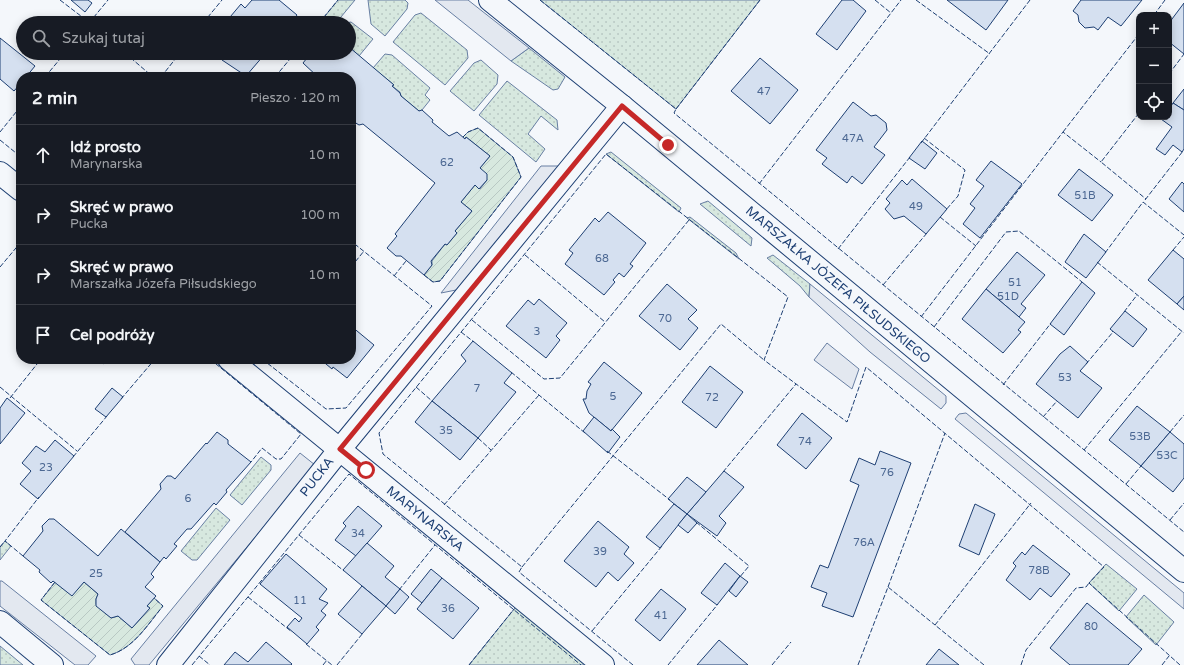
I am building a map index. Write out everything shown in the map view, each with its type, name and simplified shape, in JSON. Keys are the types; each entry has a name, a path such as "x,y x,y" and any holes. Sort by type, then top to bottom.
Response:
{"street":[{"name":"MARSZAŁKA JÓZEFA PIŁSUDSKIEGO","path":"490,0 622,106 1184,571"},
{"name":"PUCKA","path":"168,665 340,449 622,106"},
{"path":"0,173 16,186"},
{"name":"MARYNARSKA","path":"235,364 603,665"},
{"path":"0,622 52,665"}],"shaded area":[{"path":"338,0 355,0 342,16 325,16"},
{"path":"368,0 405,0 408,3 407,9 385,36 371,24"},
{"path":"435,0 468,0 529,48 511,61"},
{"path":"540,0 760,0 676,109"},
{"path":"421,13 467,50 468,58 445,85 393,42 415,15"},
{"path":"356,26 373,39 359,56 356,53"},
{"path":"529,48 565,77 558,89 553,90 511,61"},
{"path":"385,54 392,55 430,88 425,95 430,100 422,110 419,111 401,96 400,92 392,86 393,84 373,68"},
{"path":"481,60 498,75 497,84 474,111 450,91 474,63"},
{"path":"507,81 557,120 558,130 541,116 528,134 545,149 536,162 479,115"},
{"path":"478,128 513,157 521,177 440,281 433,282 424,275 432,265 432,261 445,244 447,245 457,233 455,231 472,211 461,202 475,185 480,189 487,180 480,168 490,156 466,137 465,139 463,137 468,132"},
{"path":"611,152 681,208 679,212 606,154"},
{"path":"541,166 559,166 461,289 441,293"},
{"path":"708,201 752,238 751,246 700,204"},
{"path":"690,217 736,253 739,259 687,218"},
{"path":"773,255 810,284 809,297 800,286 767,258"},
{"path":"810,284 946,396 946,403 941,409 870,352 809,297"},
{"path":"827,343 859,369 852,389 814,360"},
{"path":"966,413 1184,593 1184,609 955,419 959,414"},
{"path":"300,453 315,465 149,665 135,665 131,659"},
{"path":"261,457 271,465 271,470 242,505 230,495"},
{"path":"216,508 230,520 197,560 192,560 181,551"},
{"path":"5,541 11,546 0,560 0,547"},
{"path":"1106,564 1137,589 1119,611 1089,583"},
{"path":"0,581 2,581 96,656 88,665 75,665 0,606"},
{"path":"55,582 72,595 84,582 98,594 96,604 111,618 118,616 132,628 150,608 147,606 154,598 163,606 140,635 119,652 110,655 41,600"},
{"path":"1144,595 1174,622 1156,645 1126,617"},
{"path":"519,603 590,665 469,665"},
{"path":"0,646 23,665 0,665"}],"building":[{"path":"71,0 88,0 92,3 85,12"},
{"path":"252,0 279,0 297,15 231,16 241,4 245,8"},
{"path":"842,0 853,0 866,11 837,50 816,34"},
{"path":"947,0 1008,0 986,30"},
{"path":"1081,0 1142,0 1121,26 1108,17 1098,30 1094,27 1085,28 1079,22 1078,15 1073,11"},
{"path":"1184,3 1184,54 1172,44 1172,19"},
{"path":"0,38 16,51 16,60 28,60 35,66 30,72 16,72 16,89 14,91 0,79"},
{"path":"356,53 394,85 392,86 400,93 401,96 419,111 422,110 433,120 432,122 449,136 457,132 465,139 466,137 490,156 480,168 487,174 487,180 479,189 475,185 461,202 472,211 455,231 457,233 447,245 445,244 431,261 432,265 424,275 401,256 396,256 387,248 397,236 395,234 435,183 363,124 359,125 356,123 356,72 313,72 303,63 305,60 356,60"},
{"path":"760,58 798,90 770,124 731,91"},
{"path":"222,60 260,60 249,72 240,72"},
{"path":"1184,89 1184,110 1173,103"},
{"path":"853,102 871,116 876,115 886,123 887,130 874,147 885,155 862,184 852,176 847,183 822,164 827,158 816,150"},
{"path":"1173,103 1184,110 1184,149 1182,152 1173,145 1165,155 1156,149 1172,127 1162,120 1172,120"},
{"path":"922,141 937,153 925,169 909,158"},
{"path":"991,161 1022,184 980,238 963,224 975,208 970,204 984,186 976,180"},
{"path":"1079,169 1113,195 1092,221 1058,195"},
{"path":"912,179 947,209 926,234 904,216 894,219 885,209 890,203 886,199 902,180 907,185"},
{"path":"1182,182 1184,184 1184,212 1169,199"},
{"path":"608,212 646,243 630,264 633,266 624,277 619,273 613,280 615,282 604,295 565,264 573,253 569,250 595,218 599,222"},
{"path":"1084,234 1106,252 1086,278 1065,262"},
{"path":"1173,250 1184,259 1184,296 1177,304 1148,280"},
{"path":"1017,252 1045,275 1021,304 1026,308 1019,317 986,289"},
{"path":"1082,282 1095,293 1064,335 1050,324"},
{"path":"667,284 697,310 688,319 698,328 680,350 639,316"},
{"path":"986,289 1025,322 1018,330 1021,332 1003,353 962,319"},
{"path":"1184,296 1184,310 1177,304"},
{"path":"539,299 567,323 556,336 560,340 546,358 506,326 528,300 534,305"},
{"path":"1125,311 1147,329 1133,347 1110,329"},
{"path":"356,330 374,345 347,378 333,367 332,369 326,364 356,364"},
{"path":"473,341 512,373 504,383 516,392 478,438 432,401 466,361 461,355"},
{"path":"1070,346 1088,362 1080,371 1102,388 1078,418 1036,384 1060,354"},
{"path":"604,362 642,393 611,431 589,413 583,399 586,399 587,391 591,384 588,382"},
{"path":"710,366 743,392 716,428 682,402"},
{"path":"112,388 123,397 106,417 95,409"},
{"path":"7,398 25,413 0,444 0,408"},
{"path":"432,401 478,438 460,460 415,422"},
{"path":"1137,406 1170,432 1141,466 1109,440"},
{"path":"802,413 832,438 806,469 777,445"},
{"path":"594,417 611,431 612,429 620,437 608,453 583,431"},
{"path":"217,432 228,440 228,444 251,462 226,490 227,492 216,505 214,503 191,529 187,529 174,544 177,546 166,559 164,557 160,562 125,532 161,489 160,484 167,476 171,476 175,479"},
{"path":"1170,432 1184,444 1184,478 1173,492 1141,466"},
{"path":"55,440 74,456 38,499 20,484 31,471 22,463 36,446 45,452"},
{"path":"880,451 911,463 853,617 822,606 827,593 811,587 820,565 828,568 859,485 850,481 859,458 875,465"},
{"path":"724,471 744,487 719,516 726,523 717,536 687,514"},
{"path":"687,477 706,492 687,514 668,499"},
{"path":"674,504 687,514 660,548 646,537"},
{"path":"975,504 995,514 979,555 959,546"},
{"path":"358,506 382,526 356,556 335,540 346,526 343,523"},
{"path":"687,514 697,523 688,533 678,525"},
{"path":"49,519 54,519 98,556 121,529 160,562 151,574 154,577 145,587 156,596 147,606 150,608 132,628 118,616 111,618 96,606 98,594 84,582 72,596 53,581 51,583 39,572 40,570 23,556 43,531 42,526"},
{"path":"598,521 629,547 624,554 634,563 618,581 608,572 596,587 564,561"},
{"path":"367,543 394,566 385,577 400,589 386,606 343,570"},
{"path":"1033,545 1070,574 1051,597 1040,588 1030,600 1006,580 1016,566 1013,563 1022,552 1025,555"},
{"path":"286,554 327,589 319,599 328,603 321,611 326,615 316,627 319,630 307,644 287,627 295,618 299,622 302,618 260,584"},
{"path":"725,563 740,576 717,605 701,593"},
{"path":"431,569 442,578 422,603 411,594"},
{"path":"740,576 748,582 736,597 729,591"},
{"path":"442,578 479,608 453,639 417,609"},
{"path":"362,586 386,606 362,634 338,614"},
{"path":"400,589 409,597 395,614 386,606"},
{"path":"661,589 686,609 660,641 635,620"},
{"path":"1087,603 1142,649 1128,665 1070,665 1050,648"},
{"path":"719,640 748,665 697,665"},
{"path":"266,642 292,664 224,665 235,652 248,662"},
{"path":"939,649 959,665 926,665"}],"fence":[{"path":"60,0 81,16"},
{"path":"95,16 108,0"},
{"path":"209,16 222,0"},
{"path":"325,16 338,0"},
{"path":"540,0 676,109 674,113 1184,532"},
{"path":"676,109 760,0"},
{"path":"875,0 891,13"},
{"path":"759,184 901,0"},
{"path":"916,0 990,54"},
{"path":"921,143 1030,0"},
{"path":"1156,12 1165,0"},
{"path":"1063,132 1136,38"},
{"path":"1172,70 1184,54"},
{"path":"49,72 59,60"},
{"path":"133,60 147,72"},
{"path":"165,72 174,60"},
{"path":"279,72 289,60"},
{"path":"0,132 16,112"},
{"path":"1136,117 1101,162 1146,199"},
{"path":"424,275 433,282 440,281 521,177 513,157 478,128 468,132 463,137"},
{"path":"921,317 1063,132 1101,162"},
{"path":"924,138 965,170 958,196 945,211"},
{"path":"0,140 16,153"},
{"path":"1145,200 1183,151"},
{"path":"633,665 519,572 522,567 383,454 379,433 606,154 788,297 764,360 847,422 866,367 1104,567 1089,583 1180,665"},
{"path":"838,249 910,157"},
{"path":"1105,253 1143,202 1184,235"},
{"path":"940,217 976,246"},
{"path":"472,320 544,379 560,378 689,220"},
{"path":"934,327 1006,232 1019,231 1082,282"},
{"path":"883,285 927,233"},
{"path":"1173,250 1184,237"},
{"path":"268,364 326,409 346,408 432,306 356,245"},
{"path":"0,267 16,248"},
{"path":"356,261 364,251"},
{"path":"525,255 605,322"},
{"path":"394,276 406,261"},
{"path":"1097,262 1184,333"},
{"path":"1124,312 1137,295"},
{"path":"1003,385 1051,323"},
{"path":"522,567 721,324 764,360"},
{"path":"1086,364 1113,332 1112,331"},
{"path":"1084,450 1182,331"},
{"path":"461,332 474,342"},
{"path":"10,398 37,364"},
{"path":"121,399 151,364"},
{"path":"216,364 301,434 281,459 276,459 262,448 251,462"},
{"path":"511,372 585,433"},
{"path":"723,472 796,384"},
{"path":"0,387 77,451"},
{"path":"416,387 432,401"},
{"path":"444,505 539,395"},
{"path":"1043,417 1057,401"},
{"path":"1170,432 1184,415"},
{"path":"73,457 107,416"},
{"path":"888,587 945,433"},
{"path":"478,438 491,450"},
{"path":"607,451 670,500"},
{"path":"1126,484 1141,466"},
{"path":"192,665 349,474 581,665"},
{"path":"23,556 5,541 39,497"},
{"path":"984,665 935,625 1031,503"},
{"path":"1170,520 1184,503"},
{"path":"696,522 749,566 739,578"},
{"path":"299,535 344,571"},
{"path":"0,547 5,541"},
{"path":"399,590 435,545"},
{"path":"592,631 662,546"},
{"path":"55,582 41,600 110,655 119,652 140,635 163,606 154,598"},
{"path":"1021,665 1026,650 1076,588 1086,587 1089,583"},
{"path":"858,665 888,587 935,625"},
{"path":"248,597 292,632"},
{"path":"668,665 718,604"},
{"path":"469,665 514,609"},
{"path":"337,665 363,633"},
{"path":"772,665 791,642"},
{"path":"306,644 332,665"},
{"path":"199,656 210,665"},
{"path":"1162,665 1169,656"},
{"path":"323,665 327,660"}],"route":[{"path":"366,470 340,449 622,106 668,145"}]}
